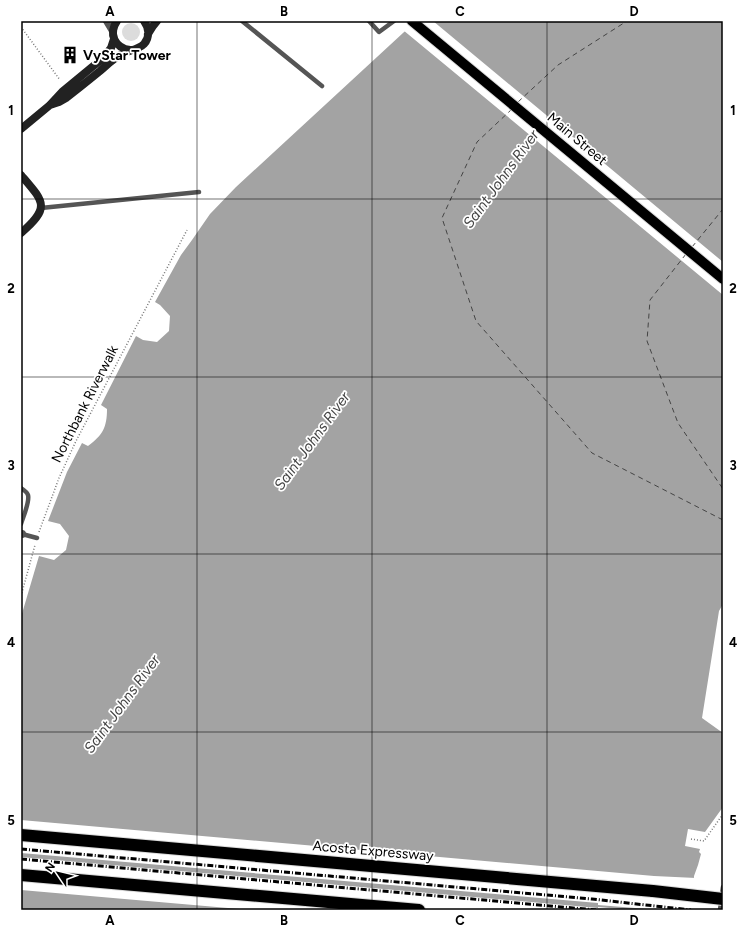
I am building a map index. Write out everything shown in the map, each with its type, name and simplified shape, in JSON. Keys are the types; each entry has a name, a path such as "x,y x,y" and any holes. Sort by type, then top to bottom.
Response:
{"highway":[{"name":"Acosta Expressway","path":"21,835 653,891 723,899"},
{"path":"21,875 419,910"},
{"path":"653,891 723,892"}],"main road":[{"name":"Main Street","path":"412,21 723,279"}],"street":[{"path":"107,21 116,43 122,48 130,50"},
{"path":"21,130 50,105 63,91 103,58 111,48 114,27 117,21"},
{"path":"144,21 148,28 148,34"},
{"path":"50,105 66,98 115,58 125,52 142,46 152,26 157,21"},
{"path":"21,175 38,195 41,208 36,219 21,233"}],"lane":[{"path":"242,21 322,86"},
{"path":"369,21 379,32 394,21"},
{"path":"41,208 199,192"},
{"path":"21,488 28,495 28,503 21,524"},
{"path":"22,534 37,538"},
{"path":"720,910 723,887"}],"path":[{"path":"21,27 60,80"},
{"name":"Northbank Riverwalk","path":"21,596 37,538 59,478 76,442 187,230"},
{"path":"691,839 704,841 723,814"}],"shaded area":[{"path":"131,23 137,26 140,32 137,38 131,41 125,38 122,32 125,26"}],"water":[{"name":"Saint Johns River","path":"416,21 723,21 723,604 719,611 702,718 723,733 723,807 705,832 688,829 685,846 700,849 699,852 701,854 694,876 693,910 21,910 21,617 39,556 54,560 66,550 69,536 60,524 48,521 67,472 82,443 88,446 101,434 105,426 107,409 101,405 136,336 143,340 157,342 169,331 170,316 160,305 155,302 181,255 210,214 236,187"}],"pier":[{"path":"413,21 433,21 723,262 723,295 403,30"},
{"path":"21,820 654,876 696,878 695,907 693,907 695,910 660,910 598,905 598,903 21,853"},
{"path":"21,857 632,910 251,910 21,890"}],"ferry route":[{"path":"518,102 558,65 627,21"},
{"path":"512,109 477,142 442,218 476,321 592,453 723,520"},
{"path":"692,247 723,209"},
{"path":"686,254 650,300 647,341 678,423 723,489"}],"railway":[{"path":"21,849 592,899 691,910"},
{"path":"21,859 596,910"}],"place":[{"name":"VyStar Tower","path":"70,55"}]}
